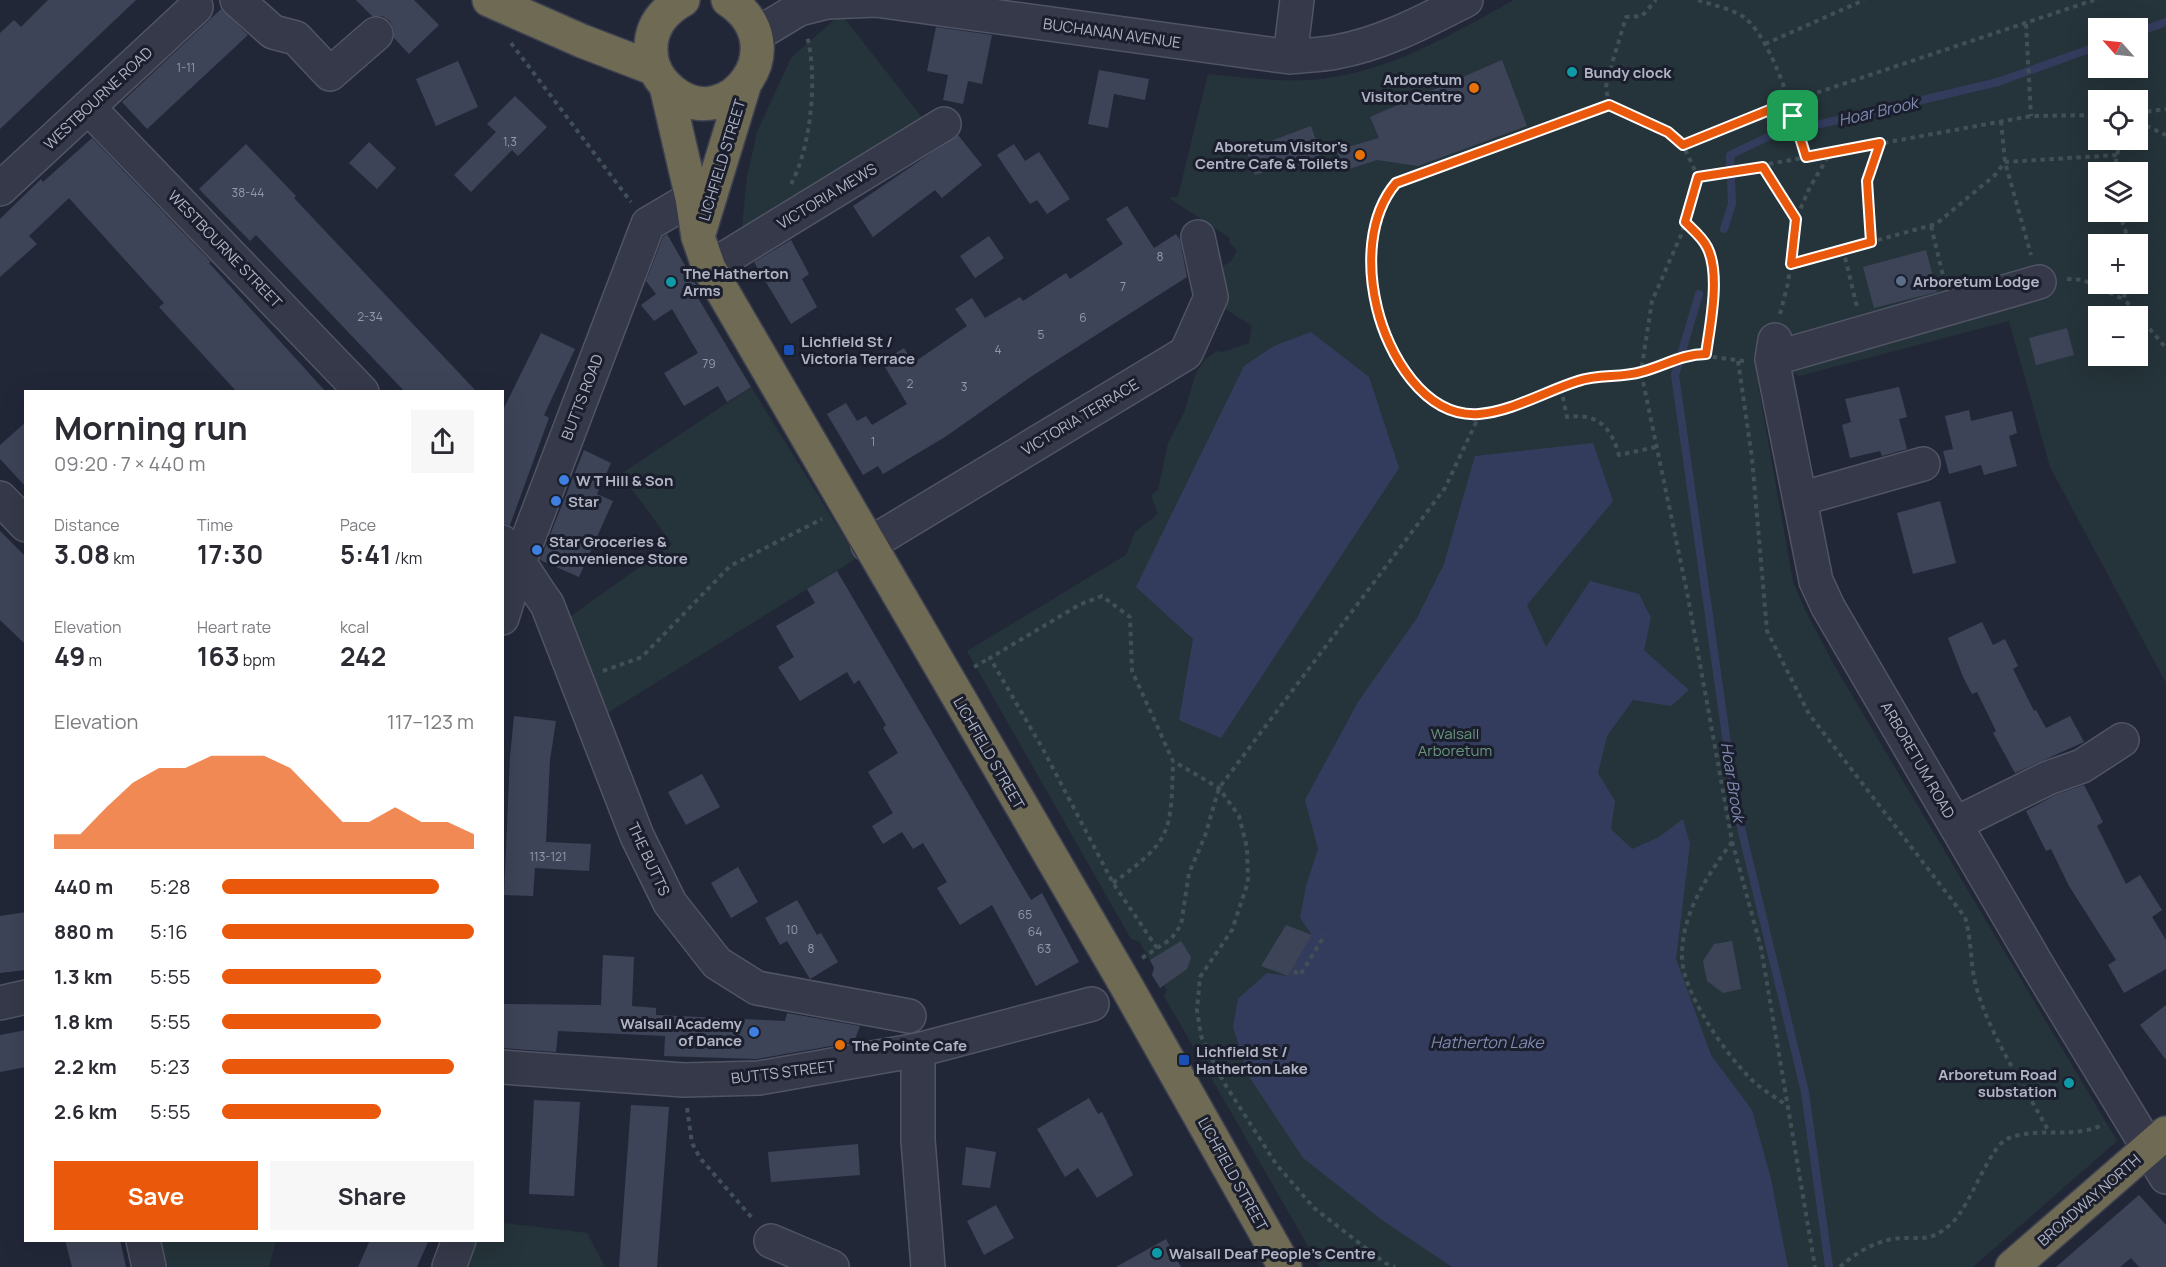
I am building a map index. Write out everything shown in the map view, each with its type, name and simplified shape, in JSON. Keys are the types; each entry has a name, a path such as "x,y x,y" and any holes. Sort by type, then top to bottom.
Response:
{"highway":[{"path":"489,0 660,77 688,100 705,102 731,95 745,83"},
{"path":"582,41 655,27 670,7 683,0"},
{"path":"728,0 740,8 751,21 756,34"},
{"name":"LICHFIELD STREET","path":"655,27 651,48 692,198 698,237 709,268 1127,987 1285,1267"},
{"name":"LICHFIELD STREET","path":"698,237 745,83 756,63 756,34"},
{"name":"BROADWAY NORTH","path":"2012,1267 2157,1141"}],"street":[{"path":"237,0 273,33 296,38 330,74 376,34"},
{"name":"BUCHANAN AVENUE","path":"756,34 817,4 876,0 1050,12 1290,57 1336,52 1369,44 1423,22 1466,0"},
{"path":"1290,57 1297,0"},
{"name":"WESTBOURNE ROAD","path":"0,189 196,7"},
{"name":"WESTBOURNE STREET","path":"88,107 360,390"},
{"name":"VICTORIA MEWS","path":"709,268 944,124"},
{"path":"648,224 692,198"},
{"name":"BUTTS ROAD","path":"504,603 511,551 648,224"},
{"name":"VICTORIA TERRACE","path":"868,544 1186,353 1211,297 1198,237"},
{"path":"1756,355 2039,282"},
{"name":"ARBORETUM ROAD","path":"1756,355 1800,499 1813,571 1828,607 2124,1110 2157,1141 2166,1177"},
{"path":"1800,499 1923,464"},
{"path":"0,498 24,523"},
{"name":"THE BUTTS","path":"511,551 547,604 637,836 670,903 717,963 757,987 909,1016"},
{"path":"1956,824 2048,778 2082,766 2122,740"},
{"path":"0,1003 24,997"},
{"name":"BUTTS STREET","path":"504,1067 684,1080 759,1078 918,1050 1092,1004"},
{"path":"918,1050 918,1140 927,1267"},
{"path":"771,1241 832,1267"},
{"path":"143,1242 149,1267"},
{"path":"449,1267 458,1242"}],"path":[{"path":"1609,105 1606,87 1626,17 1642,16 1656,0"},
{"path":"1698,0 1744,18 1765,44 1789,102 1806,157"},
{"path":"1765,44 1864,0"},
{"path":"1683,145 1789,102 2094,0"},
{"path":"788,189 800,166 807,134 812,78 810,49 817,4"},
{"path":"2026,24 2031,116"},
{"path":"507,37 648,224"},
{"path":"1756,355 1720,360 1706,354 1690,354 1641,372 1580,380 1480,414 1461,414 1429,397 1415,384 1397,357 1381,326 1371,284 1373,240 1384,198 1396,183 1609,105 1668,132 1683,145 1698,177 1685,222 1652,301 1641,372 1687,592 1732,842 1761,948 1815,1267"},
{"path":"2148,112 2166,109"},
{"path":"1698,177 1763,167 1832,152 2031,116 2088,115"},
{"path":"2001,122 2005,162 2039,282 2065,278 2083,280 2125,300 2166,348"},
{"path":"2148,127 2166,135"},
{"path":"1871,242 1867,181 1880,143"},
{"path":"2116,162 2118,150"},
{"path":"1832,152 1810,187 1796,219 1791,264 1756,355 1752,458 1767,631 1809,714 1965,917 1971,939 1976,984 1986,1016 2049,1132"},
{"path":"1791,264 1936,224 1995,175 2005,162 2117,155"},
{"path":"1763,167 1796,219"},
{"path":"1685,222 1700,236 1708,249 1713,281 1706,354"},
{"path":"1931,226 1945,286"},
{"path":"1843,249 1856,305"},
{"path":"2124,294 2125,300"},
{"path":"1561,388 1567,417 1584,415 1601,423 1614,436 1619,455 1656,447"},
{"path":"1127,987 1150,973 1142,958 1171,939 1181,925 1189,873 1205,836 1219,788 1445,488 1480,414"},
{"path":"577,680 642,657 730,566 847,507"},
{"path":"1113,883 1149,856 1167,831 1172,803 1173,761 1132,671 1130,617 1102,596 1079,605 990,658 1044,751 1113,883 1157,948"},
{"path":"1173,761 1219,788 1239,816 1247,848 1248,882 1232,930 1200,977 1197,1010 1201,1036 1223,1081 1276,1164 1314,1208 1384,1265 1395,1267"},
{"path":"1732,842 1704,880 1688,920 1682,959 1702,1014 1716,1037 1750,1078 1786,1106"},
{"path":"1294,971 1300,975 1326,935"},
{"path":"684,1080 692,1143 700,1158 771,1241"},
{"path":"1840,1267 1869,1246 1893,1239 1929,1239 1940,1233 1953,1223 1973,1193 2000,1143 2009,1138 2049,1132 2083,1133 2093,1130 2124,1110"}],"green space":[{"name":"Walsall Arboretum","path":"1514,0 2166,0 2166,683 2050,467 2009,321 1799,376 1782,368 1765,372 1758,384 1793,582 1806,612 1834,665 2117,1141 1973,1267 1320,1267 1164,996 1167,990 1139,941 1131,939 967,651 1126,555 1135,532 1158,514 1151,495 1158,490 1168,443 1184,413 1196,373 1205,359 1217,351 1223,352 1249,343 1252,326 1219,305 1219,269 1232,260 1237,250 1229,242 1230,238 1169,198 1178,196 1208,74 1284,80 1337,77 1390,62 1441,40"},
{"path":"841,14 928,125 740,248 747,177 757,132 791,58"},
{"path":"751,387 857,558 604,715 564,621 672,544 621,474"},
{"path":"504,1223 587,1233 605,1267 467,1267 474,1242 504,1242"},
{"path":"159,1242 276,1242 269,1267 166,1267"}],"water":[{"path":"1311,332 1369,377 1399,468 1221,738 1179,720 1193,639 1136,587 1244,366 1274,346"},
{"name":"Hatherton Lake","path":"1593,443 1613,501 1527,605 1546,647 1590,581 1639,594 1651,618 1644,650 1689,690 1671,706 1633,700 1607,736 1598,773 1615,801 1611,829 1632,849 1659,837 1683,819 1690,844 1676,959 1711,1055 1752,1110 1771,1179 1788,1267 1452,1267 1382,1220 1303,1158 1248,1075 1233,1027 1238,999 1267,973 1288,976 1312,935 1300,918 1306,886 1318,849 1305,800 1358,702 1417,618 1444,564 1475,456"}],"building":[{"path":"48,0 136,0 0,129 0,33 14,20 21,27"},
{"path":"356,0 414,0 439,25 409,54 394,38 394,30 390,21 382,16 372,16"},
{"path":"221,9 248,35 147,129 122,102"},
{"path":"936,27 992,35 982,84 968,81 963,104 943,100 948,75 927,71"},
{"name":"Arboretum Visitor Centre","path":"1502,60 1527,126 1418,166 1377,160 1343,171 1337,150 1379,138 1370,117"},
{"path":"458,61 478,107 436,126 416,79"},
{"path":"1099,70 1149,79 1145,100 1114,94 1108,128 1088,124"},
{"path":"515,96 547,127 518,156 512,150 471,192 454,175 496,132 487,124"},
{"path":"1311,126 1321,155 1255,175 1246,150"},
{"path":"958,135 982,165 942,198 935,190 873,237 853,206"},
{"path":"92,138 211,262 209,263 324,390 235,390 159,307 164,303 69,198 29,236 37,244 0,277 0,219 41,179 43,182"},
{"path":"369,142 396,168 377,189 349,163"},
{"path":"246,144 475,390 403,390 256,235 250,241 199,189"},
{"path":"1014,144 1025,161 1039,152 1070,199 1047,214 1037,200 1030,204 997,155"},
{"path":"1127,206 1154,248 1176,234 1180,240 1187,277 1032,376 945,437 883,474 878,466 863,475 827,414 846,403 857,421 866,416 872,425 907,404 882,362 904,348 913,363 967,326 955,309 972,298 985,318 1020,297 1023,301 1066,273 1070,279 1123,244 1106,219"},
{"path":"667,234 699,290 695,293 751,387 727,402 718,386 684,406 664,373 698,353 672,309 654,321 641,305 656,294 646,281 663,237"},
{"path":"989,236 1004,258 975,278 960,256"},
{"path":"791,240 809,274 802,279 817,307 791,324 754,262"},
{"name":"Arboretum Lodge","path":"1926,250 1937,292 1874,308 1863,267"},
{"path":"2067,328 2074,355 2036,365 2029,338"},
{"path":"541,333 575,349 544,415 549,418 510,525 504,524 504,408"},
{"path":"1899,387 1907,417 1899,419 1907,449 1882,456 1880,451 1850,458 1842,425 1851,422 1845,399"},
{"path":"1969,410 1971,421 2012,411 2017,433 2009,436 2017,466 1984,475 1981,465 1949,474 1943,451 1953,449 1945,416"},
{"path":"24,424 24,485 0,459 0,445"},
{"path":"584,450 611,463 597,494 613,501 579,577 540,560"},
{"path":"1940,501 1956,563 1913,574 1897,513"},
{"path":"0,531 24,555 24,643 0,620"},
{"path":"837,571 1031,900 1042,893 1079,962 1036,986 992,905 960,925 937,888 947,882 923,843 913,849 902,832 883,844 872,826 893,813 868,772 898,753 883,728 886,725 859,680 854,684 847,672 800,701 778,667 794,657 776,626 815,603 807,589"},
{"path":"1982,622 1993,645 2005,639 2018,666 2013,669 2034,711 2036,710 2046,728 2070,716 2084,742 2015,773 1993,733 1996,731 1977,692 1972,694 1963,677 1948,638"},
{"path":"514,716 556,721 550,760 546,842 591,844 589,871 535,868 533,896 504,895"},
{"path":"702,774 720,807 686,825 668,792"},
{"path":"2084,785 2103,822 2097,826 2126,884 2140,875 2162,910 2152,917 2166,940 2166,969 2124,993 2108,965 2116,960 2069,886 2051,849 2046,851 2026,811 2055,795"},
{"path":"738,867 758,902 731,918 711,883"},
{"path":"797,900 817,935 821,933 838,962 810,979 787,941 780,945 765,918"},
{"path":"24,912 24,970 0,973 0,916"},
{"path":"1286,925 1312,935 1288,976 1261,966"},
{"path":"1181,941 1191,957 1187,969 1160,988 1152,975 1154,968 1150,960"},
{"path":"1732,941 1741,989 1723,993 1707,981 1703,961 1714,944"},
{"path":"603,955 634,957 632,1006 656,1008 656,1015 785,1021 787,1013 860,1026 854,1042 757,1059 664,1056 665,1036 558,1031 556,1052 504,1048 504,1004 601,1005"},
{"path":"2166,1005 2166,1060 2140,1025"},
{"path":"24,1030 24,1067 0,1072 0,1035"},
{"path":"1089,1098 1098,1114 1102,1112 1133,1175 1097,1198 1078,1168 1065,1177 1037,1129"},
{"path":"534,1100 580,1102 574,1196 529,1194"},
{"path":"631,1105 669,1107 657,1267 619,1267"},
{"path":"858,1144 860,1175 771,1182 768,1152"},
{"path":"966,1147 996,1152 990,1188 962,1185"},
{"path":"2139,1195 2166,1225 2166,1267 2139,1267 2131,1258 2120,1267 2056,1267"},
{"path":"996,1205 1014,1238 984,1255 967,1221"},
{"name":"Walsall Deaf People's Centre","path":"1166,1239 1181,1267 1116,1267"},
{"path":"66,1242 120,1242 126,1267 72,1267"},
{"path":"369,1242 428,1242 417,1267 358,1267"}],"waterway":[{"name":"Hoar Brook","path":"2148,28 2166,22"},
{"name":"Hoar Brook","path":"1724,229 1732,204 1730,155 1770,136 1998,82 2088,50"},
{"name":"Hoar Brook","path":"1699,294 1675,375 1736,807 1805,1092 1829,1267"}],"place":[{"name":"Bundy clock","path":"1572,72"},
{"name":"Arboretum Visitor Centre","path":"1474,88"},
{"name":"Aboretum Visitor's Centre Cafe & Toilets","path":"1360,155"},
{"name":"Arboretum Lodge","path":"1901,281"},
{"name":"The Hatherton Arms","path":"671,282"},
{"name":"Lichfield St / Victoria Terrace","path":"789,350"},
{"name":"W T Hill & Son","path":"564,480"},
{"name":"Star","path":"556,501"},
{"name":"Star Groceries & Convenience Store","path":"537,550"},
{"name":"Walsall Academy of Dance","path":"754,1032"},
{"name":"The Pointe Cafe","path":"840,1045"},
{"name":"Lichfield St / Hatherton Lake","path":"1184,1060"},
{"name":"Arboretum Road substation","path":"2069,1083"},
{"name":"Walsall Deaf People's Centre","path":"1157,1253"}],"route":[{"path":"1789,102 1793,116 1806,157 1880,143 1867,181 1871,242 1791,264 1796,219 1763,167 1698,177 1685,222 1700,236 1708,249 1713,281 1713,300 1706,354 1690,354 1641,372 1580,380 1480,414 1461,414 1429,397 1415,384 1397,357 1381,326 1371,284 1373,240 1378,212 1384,198 1396,183 1609,105 1668,132 1683,145 1789,102"}]}
